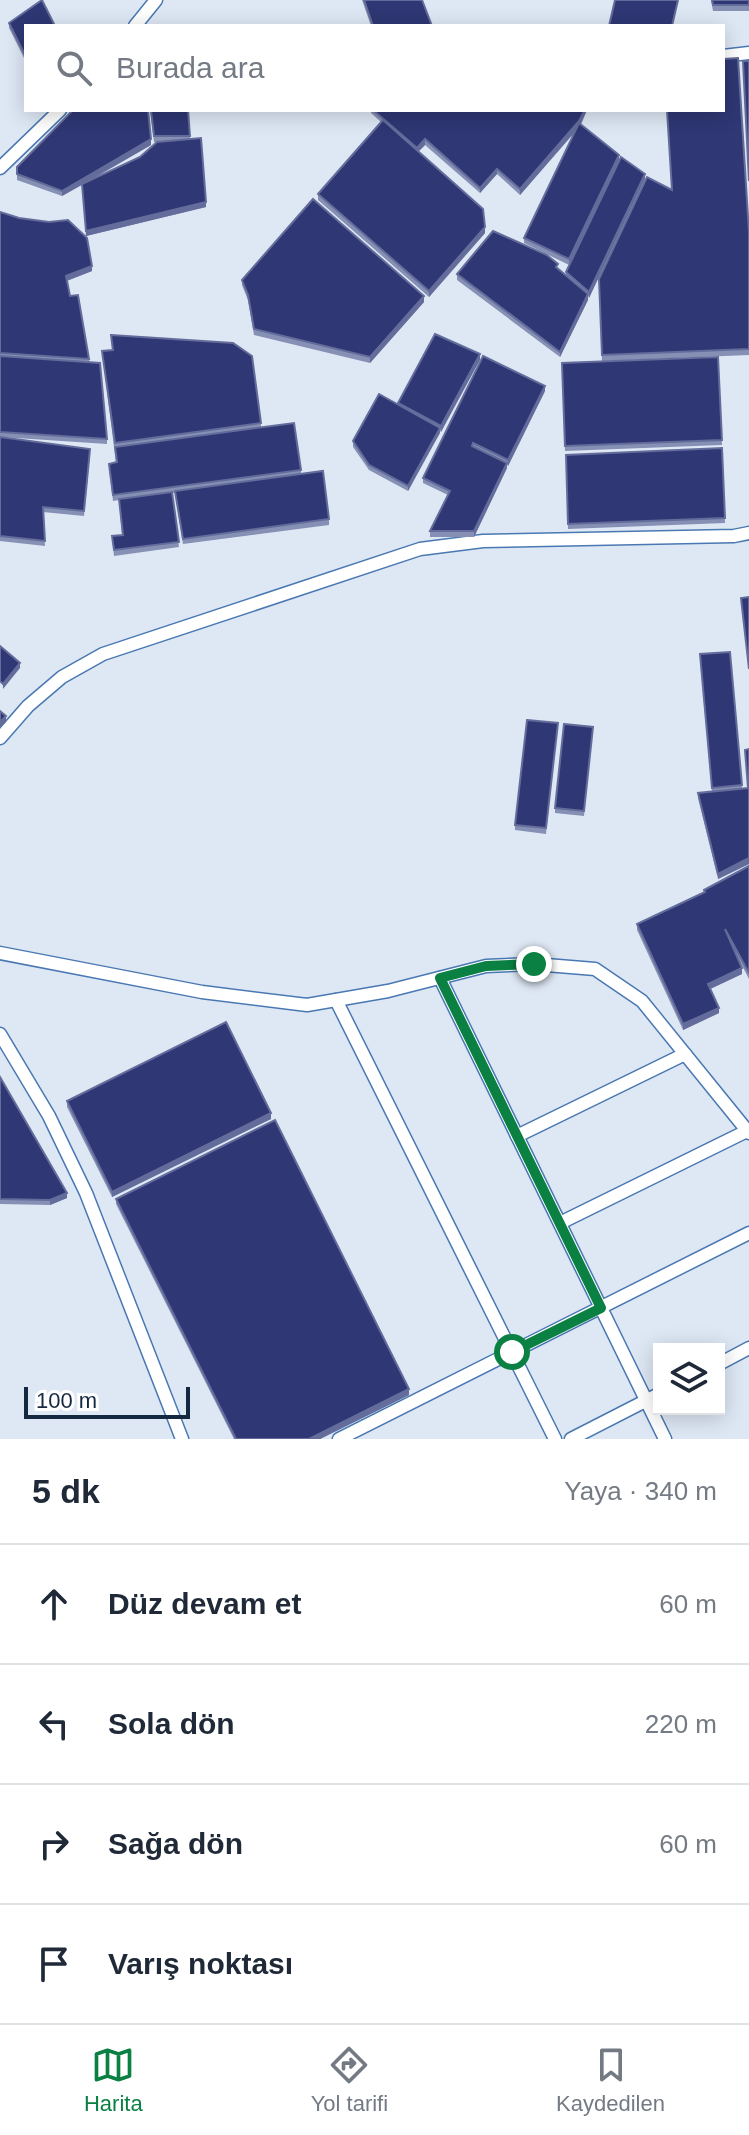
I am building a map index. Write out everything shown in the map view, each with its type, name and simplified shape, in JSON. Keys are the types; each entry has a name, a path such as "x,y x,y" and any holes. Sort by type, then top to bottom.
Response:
{"street":[{"path":"137,24 156,0"},
{"path":"725,56 749,53"},
{"path":"0,168 58,112"},
{"path":"0,738 28,706 62,677 103,654 420,549 483,541 734,536 749,533"},
{"path":"0,953 202,992 307,1005 486,966 595,969 642,1001 748,1132 560,1223"},
{"path":"440,978 665,1439"},
{"path":"336,1000 555,1439"},
{"path":"0,1034 49,1116 86,1193 182,1439"},
{"path":"517,1136 685,1054"},
{"path":"339,1439 749,1233"},
{"path":"725,1361 749,1348"},
{"path":"571,1439 653,1397"}],"building":[{"path":"42,0 54,24 24,24 24,53 9,23"},
{"path":"364,0 422,0 431,24 372,24"},
{"path":"615,0 678,0 672,24 609,24"},
{"path":"712,0 749,0 749,5 713,5"},
{"path":"738,58 749,233 749,349 602,355 599,279 647,177 672,190 667,112 725,112 725,59"},
{"path":"743,61 749,61 749,181"},
{"path":"71,112 148,112 151,139 62,191 17,174 17,167"},
{"path":"151,112 188,112 190,136 154,136"},
{"path":"375,112 584,112 520,189 497,169 480,188 425,139 417,148"},
{"path":"383,120 483,209 485,227 429,291 318,194"},
{"path":"579,123 619,155 569,259 524,238"},
{"path":"201,138 206,202 86,231 82,184 140,157 157,142"},
{"path":"621,157 645,174 589,292 566,272"},
{"path":"313,199 424,296 370,357 254,329 242,280"},
{"path":"0,212 49,222 68,220 87,238 92,266 66,276 70,296 78,295 89,359 0,353"},
{"path":"493,231 547,255 558,264 556,267 588,294 560,352 457,274"},
{"path":"435,334 480,354 441,426 398,403"},
{"path":"111,335 233,343 252,356 261,423 115,443 102,351 113,350"},
{"path":"0,356 100,363 107,439 0,432"},
{"path":"483,356 545,386 508,460 473,443 472,446 507,463 474,531 430,531 450,491 423,478"},
{"path":"718,357 722,440 565,446 562,363"},
{"path":"379,394 440,428 408,486 369,465 353,441"},
{"path":"294,423 301,470 113,495 109,464 117,462 115,447"},
{"path":"0,437 90,449 84,511 43,507 45,541 0,536"},
{"path":"722,448 725,518 568,524 566,455"},
{"path":"323,471 329,519 183,539 175,491"},
{"path":"172,492 179,542 114,550 112,536 123,535 119,499"},
{"path":"749,597 749,669 741,598"},
{"path":"0,646 20,663 3,684 0,681"},
{"path":"730,652 742,785 712,788 700,654"},
{"path":"527,720 558,723 546,828 515,825"},
{"path":"564,724 593,727 584,811 555,808"},
{"path":"749,749 749,858 718,874 698,793 748,788 745,750"},
{"path":"749,866 749,973 725,929 742,968 708,984 719,1008 683,1024 637,924 705,892"},
{"path":"226,1022 271,1113 112,1192 67,1101"},
{"path":"0,1077 67,1193 50,1200 0,1199"},
{"path":"275,1120 409,1389 309,1439 236,1439 116,1199"}],"route":[{"path":"512,1352 601,1308 440,978 486,966 534,964"}]}
